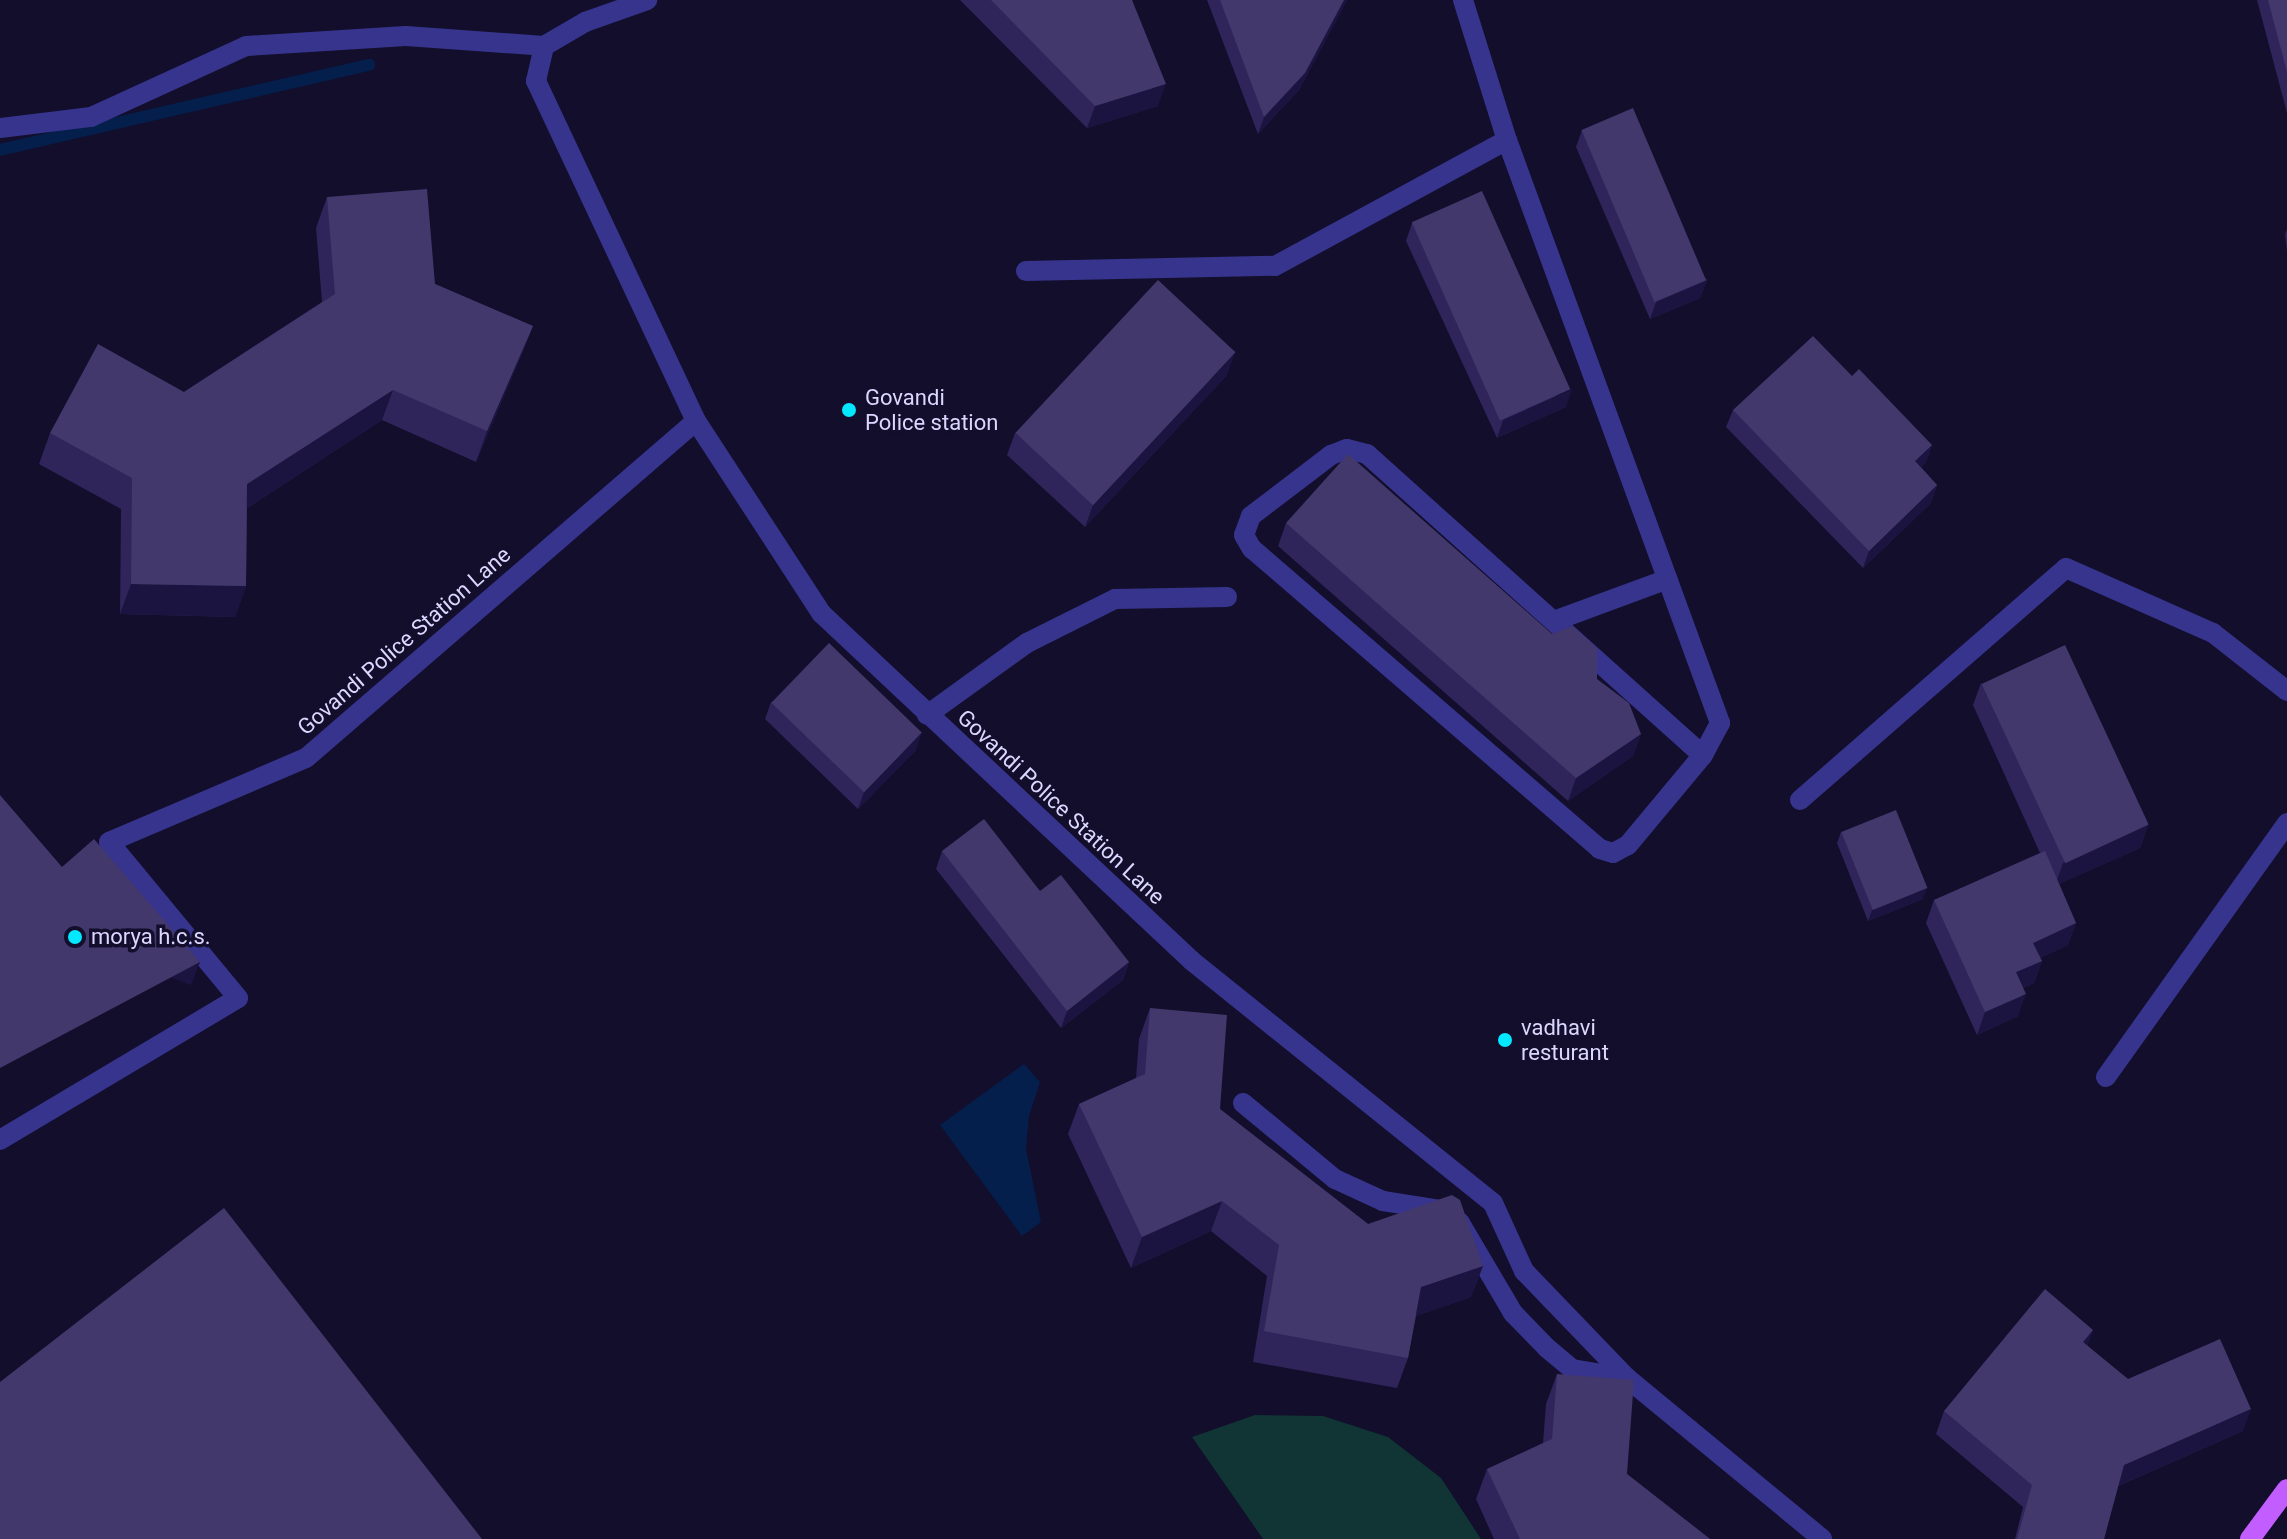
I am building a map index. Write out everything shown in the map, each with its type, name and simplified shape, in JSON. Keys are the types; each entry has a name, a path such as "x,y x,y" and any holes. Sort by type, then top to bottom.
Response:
{"main road":[{"path":"2250,1539 2287,1489"}],"street":[{"path":"0,128 91,117 246,46 406,36 544,46 585,22 647,0"},
{"path":"1463,0 1507,140 1720,723 1703,755 1628,845 1613,853 1600,849 1252,549 1244,535 1251,516 1331,455 1347,449 1367,454 1703,755"},
{"name":"Govandi Police Station Lane","path":"544,46 536,81 696,421 822,614 1192,961 1493,1203 1524,1271 1627,1378 1822,1539"},
{"path":"1026,271 1275,266 1507,140"},
{"name":"Govandi Police Station Lane","path":"0,1140 238,998 109,842 306,758 696,421"},
{"path":"1800,800 2066,568 2213,633 2287,691"},
{"path":"1554,621 1668,579"},
{"path":"927,715 1027,643 1115,599 1227,597"},
{"path":"2106,1077 2287,823"},
{"path":"1243,1103 1335,1179 1383,1201 1441,1210 1460,1223 1513,1313 1547,1348 1572,1369 1627,1378"}],"green space":[{"path":"1255,1415 1323,1416 1388,1437 1441,1478 1481,1539 1263,1539 1192,1437"}],"water":[{"path":"1024,1064 1040,1082 1029,1116 1026,1149 1041,1222 1022,1236 940,1125"}],"building":[{"path":"991,0 1132,0 1166,84 1095,106"},
{"path":"1220,0 1344,0 1305,73 1264,117"},
{"path":"2268,0 2287,0 2287,72"},
{"path":"1633,108 1706,280 1655,302 1581,130"},
{"path":"427,189 435,284 533,326 487,431 393,390 247,484 246,586 131,584 132,478 50,433 98,344 184,392 335,294 327,197"},
{"path":"1482,191 1570,389 1500,421 1412,222"},
{"path":"1158,280 1236,352 1093,505 1015,433"},
{"path":"1813,336 1852,376 1859,369 1932,445 1915,461 1937,485 1869,551 1733,410"},
{"path":"1348,454 1552,634 1572,626 1597,648 1597,679 1629,703 1641,734 1576,778 1286,523"},
{"path":"829,643 922,733 864,792 771,703"},
{"path":"2065,645 2149,824 2065,863 1982,684"},
{"name":"morya h.c.s.","path":"0,795 62,867 94,839 200,962 0,1068"},
{"path":"1896,810 1927,888 1873,910 1841,832"},
{"path":"984,819 1040,891 1061,875 1129,962 1067,1011 942,851"},
{"path":"2045,851 2076,923 2033,943 2042,961 2016,972 2026,994 1985,1012 1934,900"},
{"path":"1150,1008 1227,1015 1220,1109 1368,1224 1452,1195 1460,1200 1483,1266 1421,1287 1408,1358 1264,1331 1279,1245 1222,1201 1142,1237 1079,1104 1145,1074"},
{"path":"224,1208 482,1539 0,1539 0,1382"},
{"path":"2045,1289 2093,1330 2083,1342 2128,1379 2220,1339 2251,1409 2124,1465 2104,1539 2017,1539 2032,1485 1944,1411"},
{"path":"1557,1374 1634,1380 1627,1474 1710,1539 1520,1539 1487,1469 1552,1439"}],"waterway":[{"path":"0,150 369,65"}],"place":[{"name":"Govandi Police station","path":"849,410"},
{"name":"morya h.c.s.","path":"75,937"},
{"name":"vadhavi resturant","path":"1505,1040"}]}
